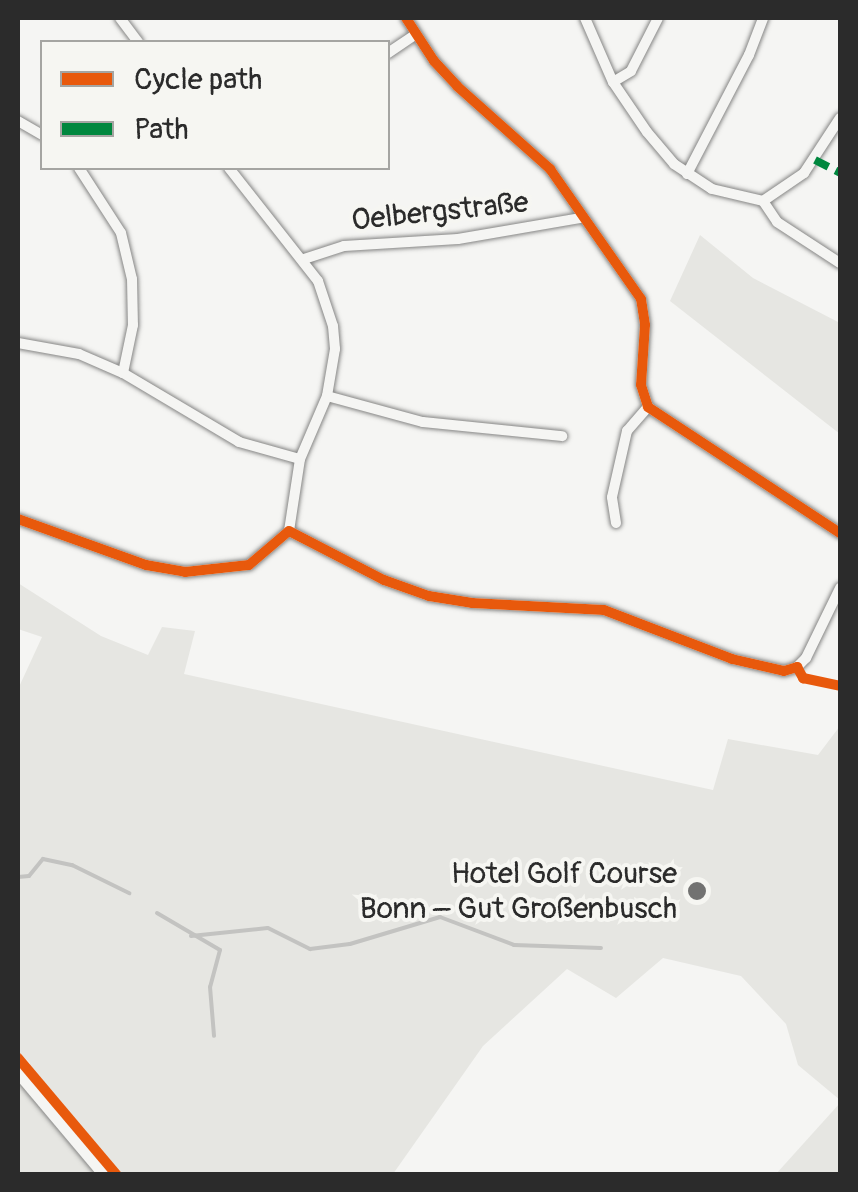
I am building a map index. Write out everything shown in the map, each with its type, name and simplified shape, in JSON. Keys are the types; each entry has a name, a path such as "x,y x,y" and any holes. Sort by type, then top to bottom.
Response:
{"street":[{"path":"122,18 137,40"},
{"path":"406,18 457,86 534,150 642,298 645,325 641,385 648,408 840,534"},
{"path":"585,18 613,82 660,148 688,174 735,198 763,201 804,173 840,118"},
{"path":"613,82 630,70 658,18"},
{"path":"688,174 749,55 763,18"},
{"path":"390,52 415,35"},
{"path":"18,121 40,134"},
{"path":"80,170 121,233 132,279 133,325 122,374"},
{"path":"18,520 146,566 185,572 249,565 290,531 300,458 328,396 335,349 333,326 318,281 231,170"},
{"path":"763,201 777,222 840,263"},
{"name":"Oelbergstraße","path":"304,260 344,246 458,238 558,226 581,218"},
{"path":"18,343 79,354 122,374 239,442 300,458"},
{"path":"328,396 423,422 562,436"},
{"path":"616,524 612,497 627,430 648,408"},
{"path":"290,531 384,580 429,596 604,610 732,659 784,671 797,668 806,658 840,588"},
{"path":"18,1072 104,1174"}],"shaded area":[{"path":"700,235 753,278 840,323 840,434 670,301"},
{"path":"18,583 101,636 148,655 162,627 195,631 184,674 713,790 728,739 818,755 840,726 840,1100 798,1065 786,1024 741,976 663,958 616,998 567,969 483,1046 393,1174 18,1174 18,1090 30,1063 18,1052 18,689 42,637 18,629"},
{"path":"840,1103 840,1174 776,1174"}],"waterway":[{"path":"18,877 29,876 43,859 72,865 129,893"},
{"path":"157,913 220,950 210,987 214,1036"},
{"path":"191,936 268,928 310,949 350,944 440,917 514,945 601,948"}],"marked path":[{"path":"815,160 840,173"}],"cycle path":[{"path":"406,18 434,61 457,86 550,169 641,299 645,325 641,385 648,407 840,533"},
{"path":"18,519 146,565 185,572 249,565 289,531 384,580 429,596 472,603 604,610 732,659 784,671 797,667 803,678 840,686"},
{"path":"18,1058 116,1174"}],"place":[{"name":"Hotel Golf Course Bonn – Gut Großenbusch","path":"697,891"}]}
